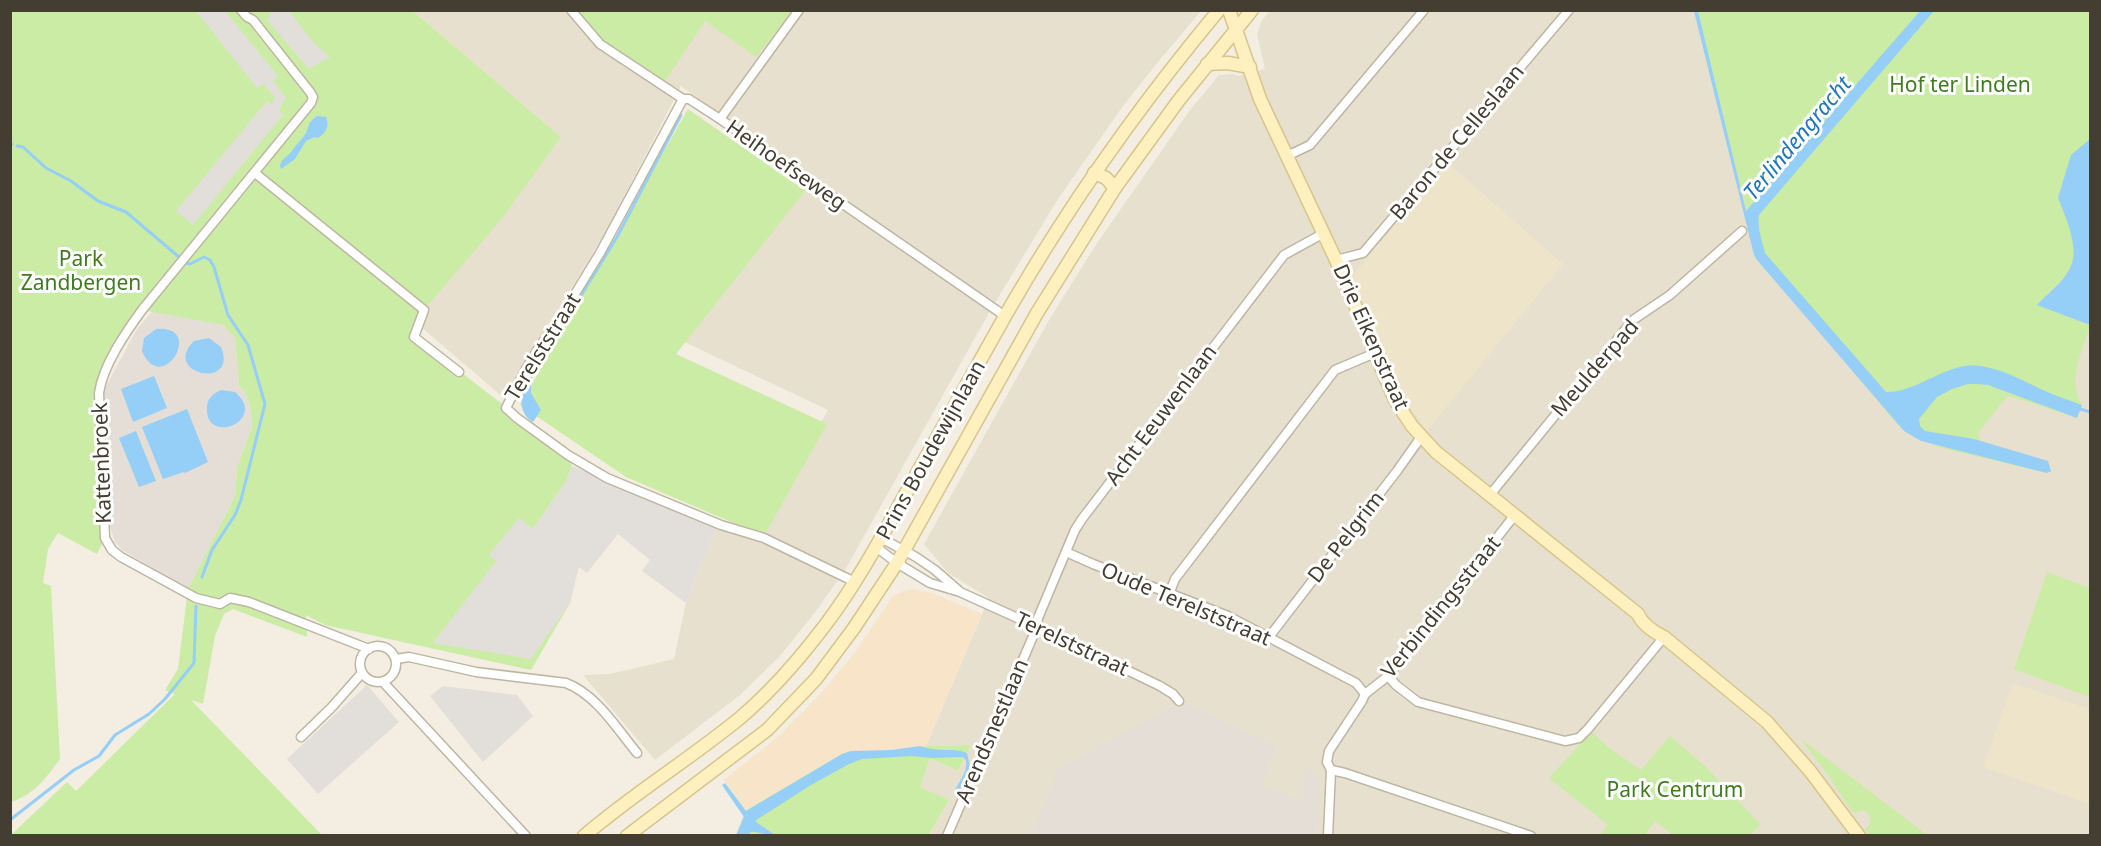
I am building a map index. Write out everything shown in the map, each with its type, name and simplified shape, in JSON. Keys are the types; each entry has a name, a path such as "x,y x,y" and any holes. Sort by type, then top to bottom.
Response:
{"main road":[{"name":"Prins Boudewijnlaan","path":"584,836 622,804 741,717 785,674 826,625 878,543 1005,316 1094,173 1166,75 1219,10"},
{"name":"Drie Eikenstraat","path":"1229,10 1260,99 1324,233 1395,400 1421,437 1489,496 1638,614 1641,620 1767,722 1810,771 1858,836"},
{"name":"Prins Boudewijnlaan","path":"627,836 767,730 816,679 854,628 897,563 1037,312 1115,188 1162,123 1252,10"},
{"path":"1208,64 1228,63 1250,67"},
{"path":"1094,173 1106,178 1115,188"},
{"name":"Drie Eikenstraat","path":"1838,810 1849,836"}],"street":[{"name":"Kattenbroek","path":"242,10 247,17 253,20 313,97 306,111 126,332 100,384 105,538 112,550 121,557 196,598 220,604 231,598 249,602 369,649 383,647 396,659 418,658 476,672 575,686 589,696 637,753"},
{"name":"Heihoefseweg","path":"571,10 600,44 682,99 689,99 720,119 1005,316"},
{"path":"720,119 799,10"},
{"path":"1287,156 1310,145 1424,10"},
{"name":"Baron de Celleslaan","path":"1336,260 1363,253 1569,10"},
{"name":"Terelststraat","path":"682,99 600,253 528,367 506,408 568,455 607,478 721,525 764,538 855,582"},
{"path":"255,173 424,310 414,336 459,372"},
{"name":"Meulderpad","path":"1489,496 1633,320 1670,295 1742,231"},
{"name":"Acht Eeuwenlaan","path":"1037,627 1038,618 1075,530 1088,510 1284,255 1324,233"},
{"path":"1169,594 1182,571 1335,370 1375,353"},
{"name":"De Pelgrim","path":"1269,637 1390,481 1421,437"},
{"name":"Verbindingsstraat","path":"1365,694 1388,676 1514,516"},
{"name":"Terelststraat","path":"878,543 904,550 935,570 960,592"},
{"name":"Terelststraat","path":"878,543 897,563 930,583 960,592 1037,627 1160,686 1173,693 1179,701"},
{"name":"Oude Terelststraat","path":"1066,552 1228,616 1356,683 1365,694"},
{"name":"Arendsnestlaan","path":"947,836 1037,627"},
{"path":"1388,676 1395,685 1418,702 1565,741 1579,738 1588,729 1664,637"},
{"path":"369,649 360,661 362,673 371,681 383,682 393,676 396,659"},
{"path":"301,737 362,673"},
{"path":"383,682 526,836"},
{"path":"1328,836 1331,770 1327,762 1329,751 1365,694"},
{"path":"1331,770 1531,836"}],"shaded area":[{"path":"196,11 225,11 278,76 273,81 286,98 279,110 283,115 193,225 176,211 267,101 271,105 275,98 264,84 257,88"},
{"path":"272,11 289,11 313,42 330,57 309,69 267,20"},
{"path":"413,11 1201,11 1123,106 1058,199 990,311 845,570 816,611 779,657 740,695 655,760 583,675 610,674 674,659 686,603 718,525 755,534 828,410 676,338 804,174 681,86 608,228 504,398 413,320 561,137"},
{"path":"1270,11 2090,11 2090,835 929,836 949,800 919,787 930,758 958,771 971,745 926,746 989,598 948,573 924,544 1049,320 1097,243 1190,110 1219,75 1238,76 1265,69 1257,34 1262,20"},
{"path":"1447,162 1563,264 1427,431 1403,397 1350,279"},
{"path":"153,311 223,325 235,338 239,385 247,396 251,410 252,427 237,467 235,496 188,589 122,550 115,542 108,521 104,390 137,329"},
{"path":"572,466 718,525 686,603 642,571 650,560 618,534 587,573 579,567 570,603 531,659 433,643 496,561 489,555 519,518 533,529 567,480"},
{"path":"913,589 932,593 982,614 926,746 887,751 851,751 745,811 724,780 780,735 823,691 855,652 892,597"},
{"path":"2013,683 2090,709 2090,804 1983,767"},
{"path":"367,685 399,722 318,794 287,759"},
{"path":"443,686 517,695 533,716 483,762 430,696"},
{"path":"1182,701 1277,746 1261,786 1304,801 1305,789 1300,785 1308,769 1316,774 1320,781 1318,835 1032,836 1059,768"}],"green space":[{"name":"Park Zandbergen","path":"11,11 413,11 561,137 503,217 424,310 414,336 568,455 572,466 567,480 533,529 570,603 531,670 325,625 306,615 307,637 233,609 224,614 215,636 203,704 191,700 322,835 11,835 67,782 76,791 175,694 165,690 178,669 188,589 235,496 237,467 252,427 247,396 239,385 235,338 223,325 142,310 100,384 105,538 97,554 58,533 48,549 43,583 51,586 60,759 33,790 11,802"},
{"path":"575,11 793,11 756,57 705,21 665,81 601,41"},
{"name":"Hof ter Linden","path":"1695,11 2090,11 2090,139 2058,198 2073,243 2072,262 2062,279 2037,304 2090,325 2076,375 2077,395 2082,405 2077,418 2009,396 1978,433 1981,444 2049,465 2051,471 2047,473 1938,447 1897,424 1769,270 1750,224"},
{"path":"688,109 805,191 676,354 827,424 764,536 626,477 520,405"},
{"path":"2047,572 2090,588 2090,697 2014,669"},
{"name":"Park Centrum","path":"1593,733 1609,748 1641,770 1670,736 1704,765 1761,825 1749,835 1674,836 1655,821 1645,835 1600,835 1608,825 1549,778"},
{"path":"1800,738 1927,835 1870,835 1865,829 1868,827 1870,818 1865,810 1853,813"},
{"path":"971,745 958,771 930,758 920,787 949,800 929,835 736,836 745,811 842,754 851,751"}],"water":[{"path":"1694,11 1698,11 1746,211 1920,11 1934,11 1759,215 1761,239 1765,253 1886,392 1914,386 1960,367 1981,366 2003,372 2082,405 2077,418 1988,385 1968,384 1937,397 1919,419 1920,426 1925,431 1974,439 2048,461 2051,471 2047,473 1921,441 1904,431 1757,260"},
{"path":"317,116 326,117 328,123 325,132 318,138 306,141 295,159 281,169 282,161 304,136 309,124"},
{"path":"2090,139 2090,325 2037,305 2062,279 2072,262 2071,234 2058,198 2071,155"},
{"path":"156,329 171,330 178,337 179,346 175,356 160,367 150,363 142,351 144,338"},
{"path":"209,338 221,347 224,361 220,369 211,373 202,373 192,369 186,362 186,353 194,341"},
{"path":"154,376 167,408 133,422 121,389"},
{"path":"531,377 531,393 541,410 533,422 524,413 522,407 522,394"},
{"path":"221,390 235,392 243,403 245,412 241,420 224,427 215,426 209,419 207,408 211,397"},
{"path":"187,409 208,462 185,473 163,479 142,427"},
{"path":"136,431 156,481 139,487 119,438"},
{"path":"920,746 967,753 970,766 959,792 955,790 966,768 966,760 963,757 911,756 862,759 811,785 756,820 775,835 751,832 748,835 736,835 744,817 722,785 725,783 746,811 842,754 851,751 892,750"}],"waterway":[{"path":"531,377 617,237 681,115"},
{"path":"17,146 23,147 46,168 71,181 98,201 126,212 179,257"},
{"path":"186,263 190,264 204,257 210,260 214,267 228,315 248,345 265,404 241,500 235,515 212,550 202,577"},
{"path":"2077,408 2090,412"},
{"path":"10,820 74,770 99,756 115,735 149,714 165,699 194,663 196,606"}],"water label":[{"name":"Terlindengracht","path":"1797,138"}]}
